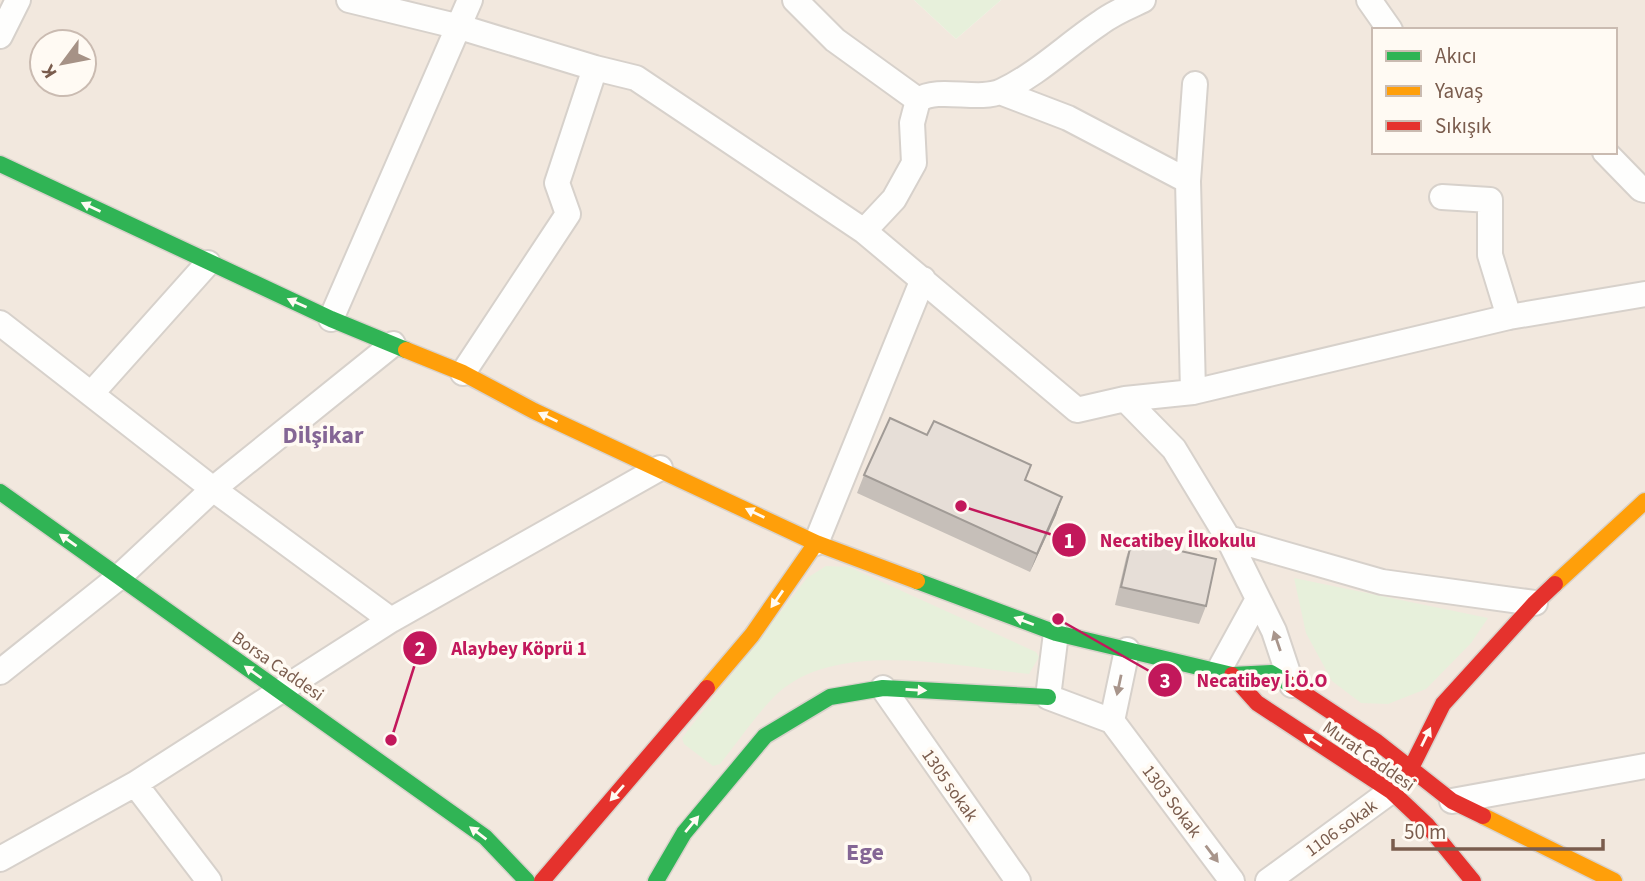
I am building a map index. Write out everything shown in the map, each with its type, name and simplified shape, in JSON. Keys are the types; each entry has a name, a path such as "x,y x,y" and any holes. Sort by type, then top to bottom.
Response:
{"main road":[{"path":"0,164 331,319 463,373 534,411 816,543 1056,633 1226,673 1271,673 1382,739 1410,770 1452,802 1614,881"},
{"name":"Borsa Caddesi","path":"0,492 485,837 527,881"},
{"path":"1410,770 1443,704 1535,603 1645,501"},
{"path":"542,881 752,635 816,543"},
{"name":"Murat Caddesi","path":"1226,673 1257,703 1391,791 1427,825 1473,881"},
{"path":"656,881 684,833 765,736 830,697 883,688 1048,696"},
{"path":"1420,716 1443,704"}],"street":[{"path":"0,36 18,0"},
{"path":"349,0 460,27 636,78 864,231 1077,410 1125,398 1193,393 1508,317 1645,294"},
{"path":"331,319 470,0"},
{"path":"795,0 835,40 918,100"},
{"path":"1000,92 1102,21 1143,0"},
{"path":"1369,0 1389,28"},
{"path":"463,373 568,214 557,183 595,68"},
{"path":"1193,393 1188,181 1195,84"},
{"path":"864,231 894,199 914,163 912,122 918,100 926,94 956,96 1000,92 1068,118 1188,181"},
{"path":"1607,154 1645,190"},
{"path":"1442,197 1490,200 1490,255 1508,317"},
{"path":"91,394 208,263"},
{"path":"816,543 923,279"},
{"path":"0,323 213,489 391,620"},
{"path":"0,672 119,577 213,489 393,344"},
{"path":"1125,398 1174,449 1228,538 1274,631 1292,685"},
{"path":"0,859 135,784 391,620 660,468"},
{"path":"1228,538 1382,582 1535,603"},
{"path":"1226,673 1258,599"},
{"path":"1056,633 1048,696 1112,721 1127,650"},
{"name":"1305 sokak","path":"883,688 1018,881"},
{"name":"1303 Sokak","path":"1112,721 1232,881"},
{"path":"1452,802 1645,766"},
{"name":"1106 sokak","path":"1268,881 1391,791 1410,770"},
{"path":"135,784 209,881"}],"shaded area":[{"path":"0,0 914,0 956,39 1001,0 1645,0 1645,881 0,881"}],"green space":[{"path":"914,0 1001,0 956,39"},
{"path":"826,566 849,567 1036,652 1039,657 1029,674 898,660 832,666 803,676 778,693 720,764 713,766 684,744 682,738 807,578"},
{"path":"1294,578 1488,618 1471,643 1426,689 1388,704 1361,703 1332,681 1306,633"}],"building":[{"path":"890,418 927,435 934,421 1031,465 1025,480 1062,497 1037,554 864,475"},
{"path":"1132,540 1216,559 1206,606 1121,587"}],"traffic: fast":[{"path":"0,164 331,319 406,350"},
{"path":"0,492 485,837 527,881"},
{"path":"917,581 1056,633 1232,675 1271,673 1291,685"},
{"path":"656,881 684,833 765,736 830,697 883,688 1048,697"}],"traffic: slow":[{"path":"406,350 463,373 534,411 816,543 917,581"},
{"path":"1555,584 1645,501"},
{"path":"707,688 752,635 816,543"},
{"path":"1483,816 1614,881"}],"traffic: jam":[{"path":"1410,770 1443,704 1555,584"},
{"path":"1232,675 1257,703 1391,791 1427,825 1473,881"},
{"path":"1291,685 1377,742 1452,801 1483,816"},
{"path":"542,881 707,688"}],"place":[{"name":"Necatibey İlkokulu","path":"961,506"},
{"name":"Necatibey İ.Ö.O","path":"1058,619"},
{"name":"Alaybey Köprü 1","path":"391,740"}],"district":[{"name":"Dilşikar","path":"323,435"},
{"name":"Ege","path":"865,852"}]}
